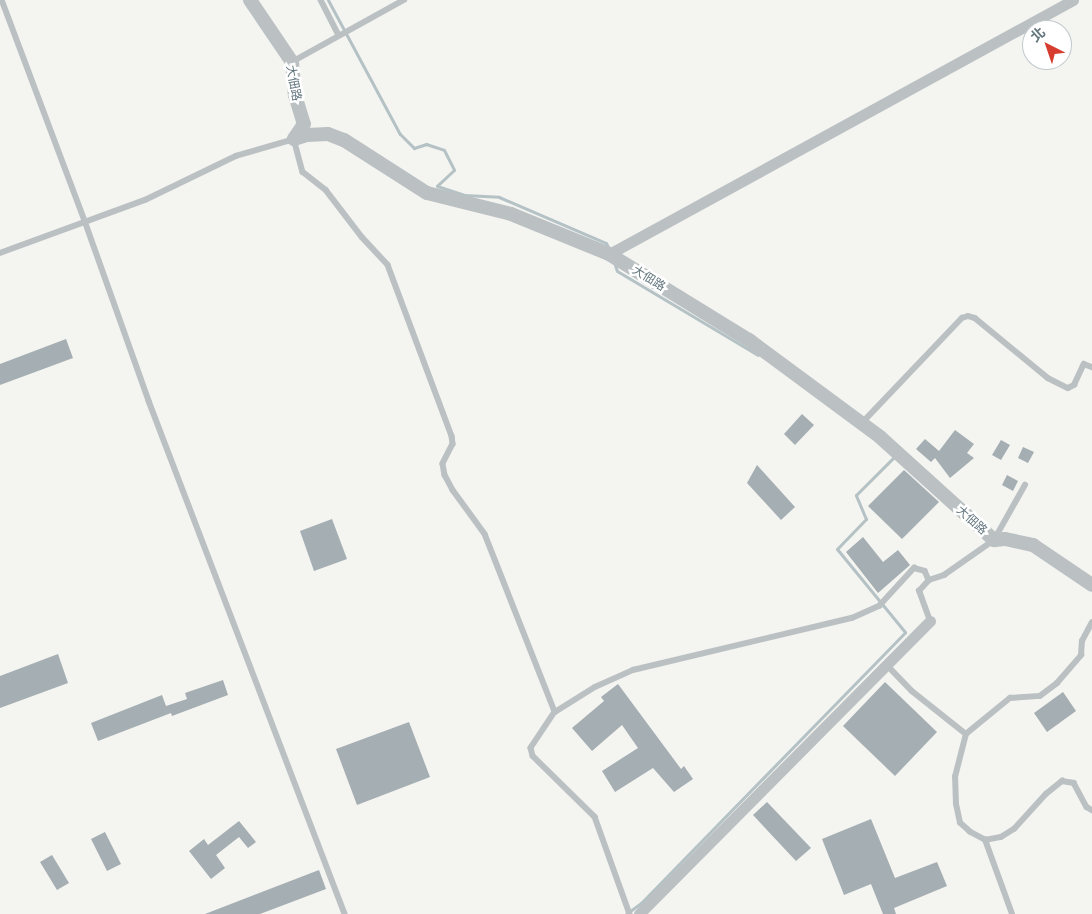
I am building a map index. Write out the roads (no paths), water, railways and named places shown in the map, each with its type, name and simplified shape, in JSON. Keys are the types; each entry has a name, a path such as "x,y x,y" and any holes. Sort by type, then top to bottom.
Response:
{"street":[{"name":"大佃路","path":"250,0 292,62 296,95 304,124 294,139"},
{"path":"609,254 1072,0"},
{"name":"大佃路","path":"294,139 307,134 328,134 344,140 427,193 511,214 609,254 749,340 880,436 994,540 1005,539 1033,545 1092,585"},
{"path":"639,914 930,621"}],"lane":[{"path":"2,0 86,220 149,401 344,914"},
{"path":"320,0 338,35"},
{"path":"292,62 404,0"},
{"path":"0,253 145,200 236,156 294,139 303,172 326,190 362,237 388,265 452,436 453,444 443,464 445,476 485,534 555,712"},
{"path":"862,423 962,318 968,316 975,318 1048,378 1068,388 1074,385 1084,364 1092,367"},
{"path":"930,621 919,591 930,580 944,575 994,540 1025,485"},
{"path":"630,914 595,817 533,756 531,748 555,712 595,687 633,670 852,618 879,606 914,568 925,571 930,580"},
{"path":"1012,914 984,840 970,832 960,823 956,804 955,777 966,734 1010,698 1040,696 1057,683 1081,655 1082,641 1092,622"},
{"path":"886,664 912,691 966,734"},
{"path":"984,840 1001,837 1014,829 1046,794 1062,781 1074,783 1087,806 1092,810"}],"waterway":[{"path":"328,0 400,134 414,148 426,144 444,150 454,170 437,186 464,195 499,197 606,243 609,249"},
{"path":"614,262 617,271 758,355"},
{"path":"626,914 641,903 905,632 837,549 866,519 856,495 895,456"}]}
